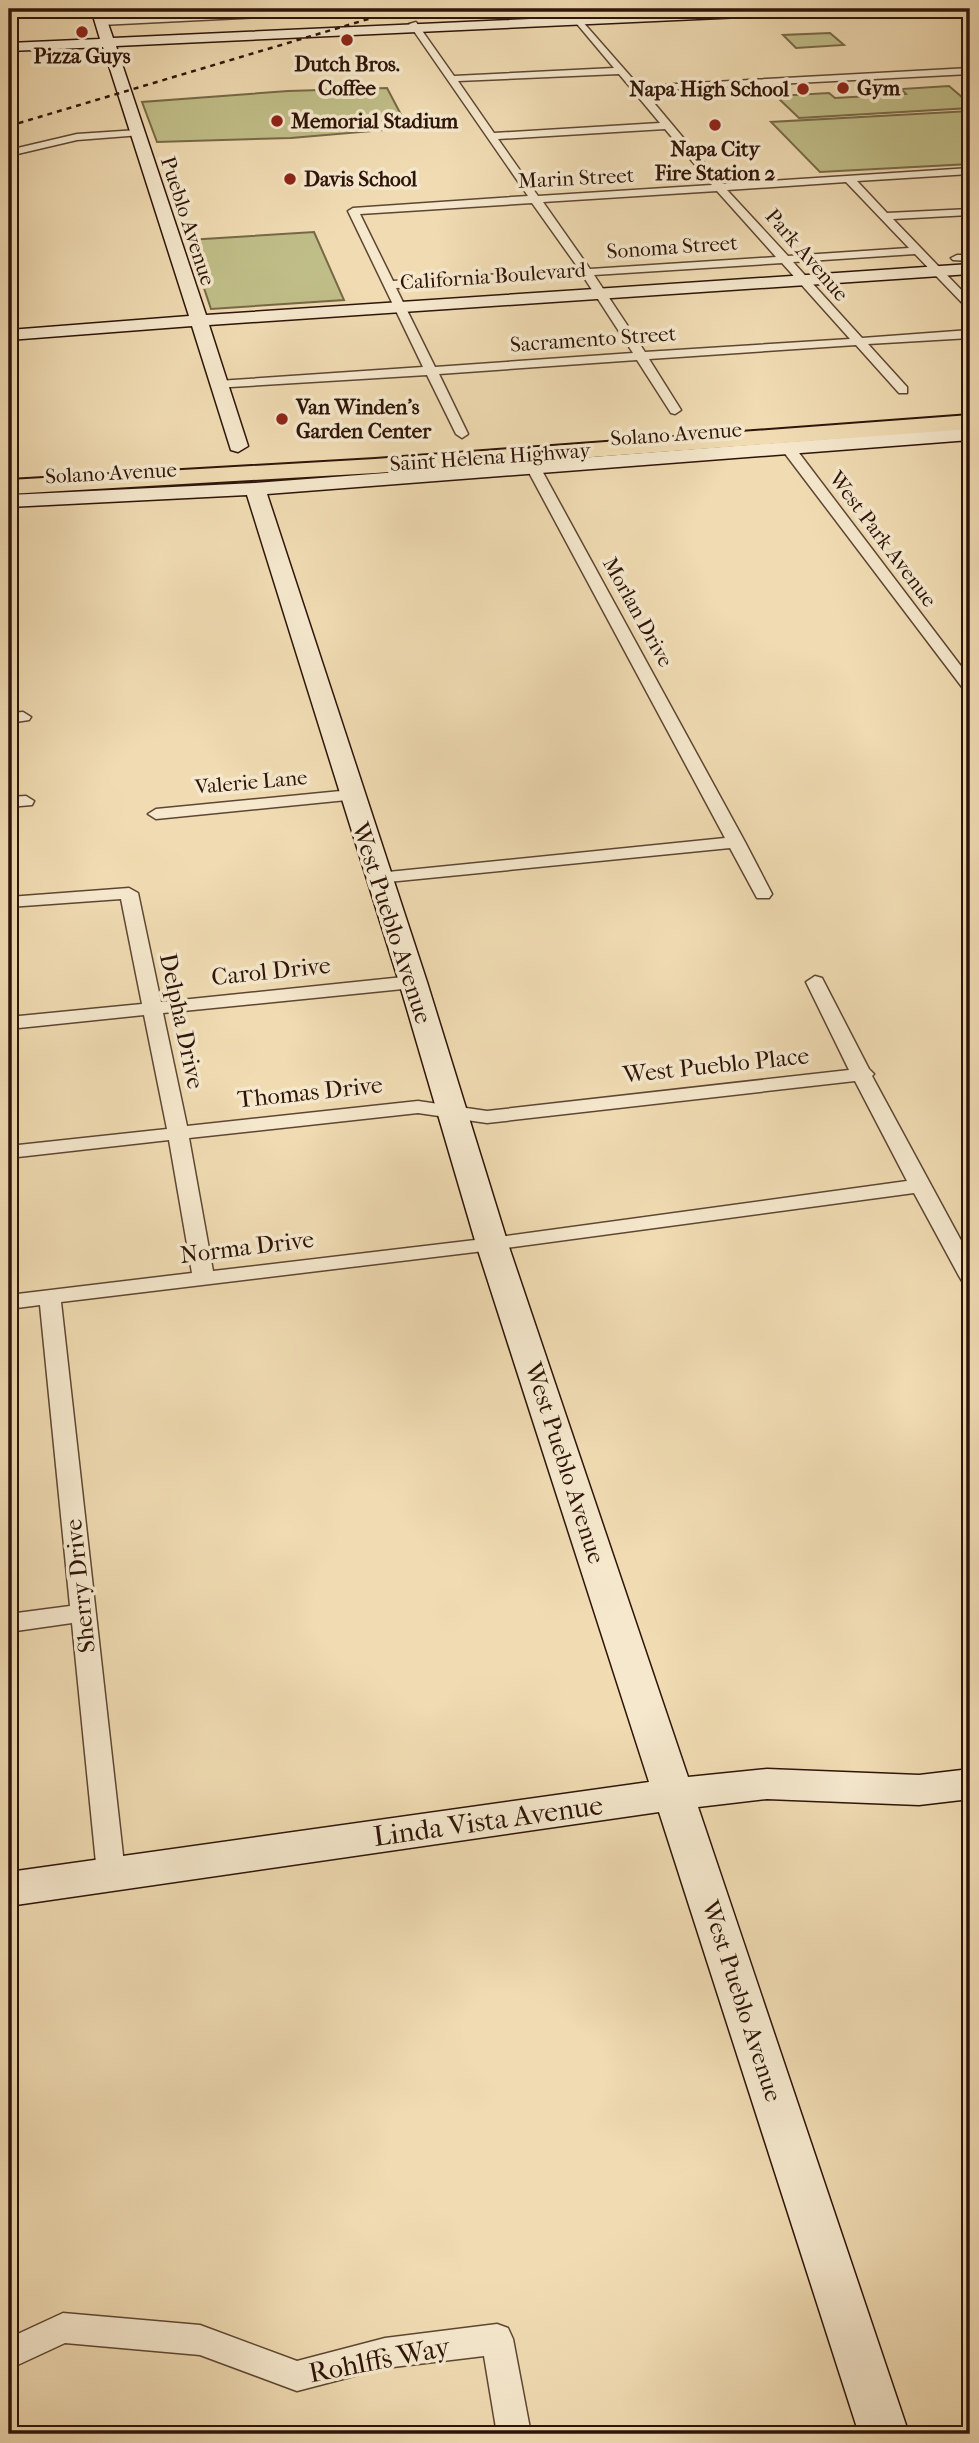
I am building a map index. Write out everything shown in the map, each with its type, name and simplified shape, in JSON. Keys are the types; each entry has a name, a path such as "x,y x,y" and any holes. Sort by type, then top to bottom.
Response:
{"highway":[{"name":"Saint Helena Highway","path":"9,473 380,451 970,409"},
{"name":"Saint Helena Highway","path":"9,487 375,466 970,422"}],"street":[{"path":"99,15 361,9"},
{"path":"9,45 737,9"},
{"path":"674,12 828,9"},
{"name":"Pueblo Avenue","path":"99,15 237,446"},
{"name":"Park Avenue","path":"576,18 721,189 904,390"},
{"path":"415,26 602,295 675,410"},
{"path":"451,79 620,71"},
{"path":"636,89 970,71"},
{"path":"492,136 666,126"},
{"path":"9,153 77,136 138,133"},
{"name":"Marin Street","path":"387,285 352,212 970,172"},
{"path":"849,179 970,305"},
{"path":"885,216 970,212"},
{"name":"Sonoma Street","path":"387,285 917,251"},
{"path":"966,267 970,258"},
{"name":"California Boulevard","path":"14,335 32,337 399,308 939,274 966,267"},
{"path":"387,285 462,434"},
{"name":"Sacramento Street","path":"218,385 970,334"},
{"name":"Solano Avenue","path":"9,501 255,489 970,434"},
{"name":"West Park Avenue","path":"788,448 970,688"},
{"name":"Morlan Drive","path":"533,467 763,894"},
{"name":"West Pueblo Avenue","path":"255,489 413,982 492,1244 884,2434"},
{"name":"Valerie Lane","path":"156,814 351,795"},
{"path":"379,878 736,842"},
{"name":"Delpha Drive","path":"9,902 128,894 178,1133 204,1278"},
{"name":"Carol Drive","path":"9,1023 413,982"},
{"path":"815,982 920,1186 970,1276"},
{"name":"West Pueblo Place","path":"450,1111 487,1117 864,1074"},
{"name":"Thomas Drive","path":"9,1152 418,1107 450,1111"},
{"path":"492,1244 920,1186"},
{"name":"Norma Drive","path":"9,1302 492,1244"},
{"name":"Sherry Drive","path":"50,1298 111,1873"},
{"path":"9,1623 82,1614"},
{"name":"Linda Vista Avenue","path":"9,1889 674,1794 767,1784 919,1790 970,1784"},
{"name":"Rohlffs Way","path":"9,2354 63,2328 200,2340 297,2376 384,2353 497,2339 514,2434"}],"shaded area":[{"path":"830,33 844,45 796,48 783,35"},
{"path":"949,86 970,104 970,108 799,118 776,96 829,93 835,98 906,94 901,89"},
{"name":"Memorial Stadium","path":"387,88 408,128 291,138 157,142 142,102 288,91"},
{"path":"970,111 970,164 820,172 771,122"},
{"path":"314,232 344,300 211,309 188,240"}],"railway":[{"path":"9,126 402,9"}],"place":[{"name":"Pizza Guys","path":"82,32"},
{"name":"Dutch Bros. Coffee","path":"347,40"},
{"name":"Gym","path":"843,88"},
{"name":"Napa High School","path":"803,89"},
{"name":"Memorial Stadium","path":"277,121"},
{"name":"Napa City Fire Station 2","path":"715,125"},
{"name":"Davis School","path":"290,179"},
{"name":"Van Winden’s Garden Center","path":"282,419"}]}
